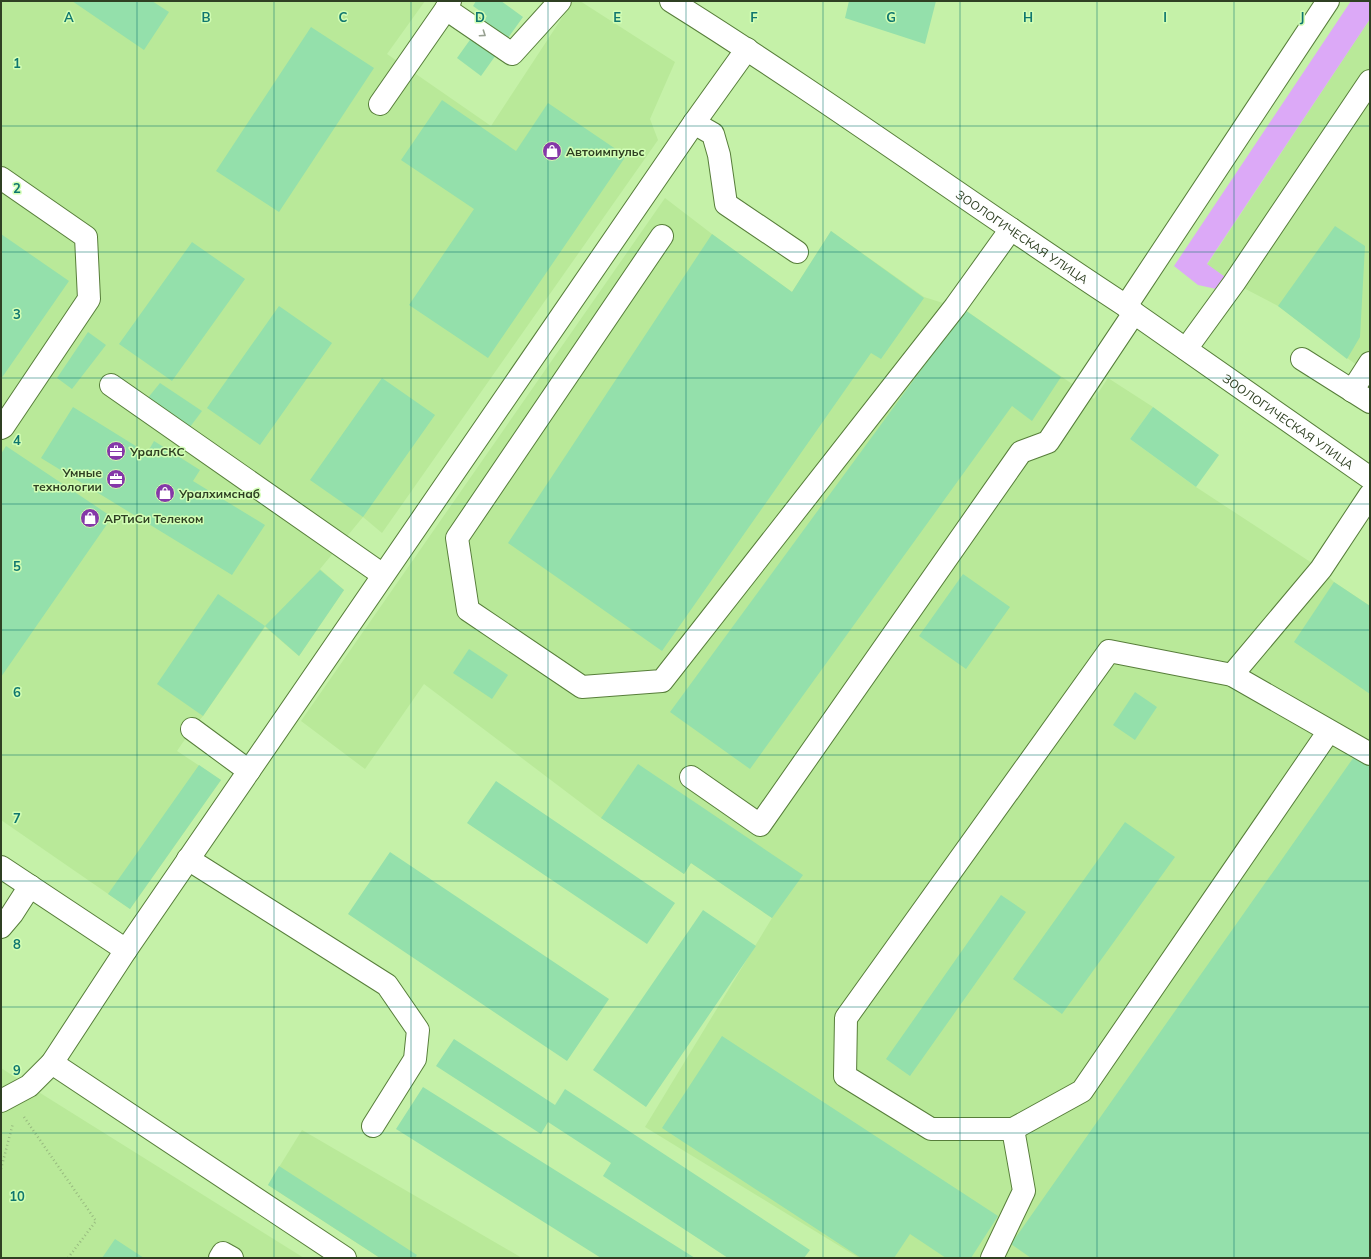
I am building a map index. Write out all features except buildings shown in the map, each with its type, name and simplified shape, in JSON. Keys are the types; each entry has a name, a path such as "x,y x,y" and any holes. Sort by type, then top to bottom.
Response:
{"street":[{"path":"380,104 448,5 512,54 560,1"},
{"name":"ЗООЛОГИЧЕСКАЯ УЛИЦА","path":"671,1 747,49 1011,228 1370,478"},
{"path":"691,777 760,825 1021,452 1048,442 1130,310 1328,1"},
{"path":"1,1101 29,1086 52,1063 188,859 694,123 747,49"},
{"path":"1186,349 1234,283 1370,81"},
{"path":"694,123 713,134 719,155 726,204 797,252"},
{"path":"1,178 86,236 89,299 1,428"},
{"path":"662,236 457,538 468,610 582,687 662,681 954,307 1011,228"},
{"path":"1302,359 1370,402"},
{"path":"1352,391 1370,363"},
{"path":"111,385 383,575"},
{"path":"1232,675 1320,569 1370,495"},
{"path":"1329,731 1082,1091 1013,1130 931,1130 845,1076 846,1018 1109,651 1232,675 1370,754"},
{"path":"192,729 249,771"},
{"path":"188,859 387,985 418,1030 415,1059 373,1126"},
{"path":"1,867 126,950"},
{"path":"1,927 12,914 30,886"},
{"path":"52,1063 344,1258"},
{"path":"992,1258 1024,1191 1013,1130"},
{"path":"220,1258 223,1253 232,1258"}],"path":[{"path":"29,1086 19,1110 96,1221 68,1258"},
{"path":"1,1169 13,1122"}],"shaded area":[{"path":"1,1 425,1 387,54 491,126 573,1 580,1 675,62 650,119 658,140 382,533 363,517 320,569 344,590 299,656 265,627 177,751 221,780 130,909 1,820"},
{"path":"1351,1 1370,1 1370,19 1207,264 1228,279 1221,290 1198,285 1174,266"},
{"path":"1370,19 1370,375 1278,306 1234,283 1207,265"},
{"path":"665,198 792,292 831,231 924,297 965,310 1094,399 1108,378 1153,407 1130,439 1196,487 1321,569 1334,582 1370,606 1370,1258 859,1258 645,1127 772,918 691,863 684,874 601,818 424,684 365,769 301,721"},
{"path":"1,1068 29,1086 304,1258 1,1258"},
{"path":"302,1130 522,1258 380,1258 268,1185"}],"place":[{"name":"Автоимпульс","path":"552,151"},
{"name":"УралСКС","path":"116,451"},
{"name":"Умные технологии","path":"116,479"},
{"name":"Уралхимснаб","path":"165,493"},
{"name":"АРТиСи Телеком","path":"90,518"}]}
